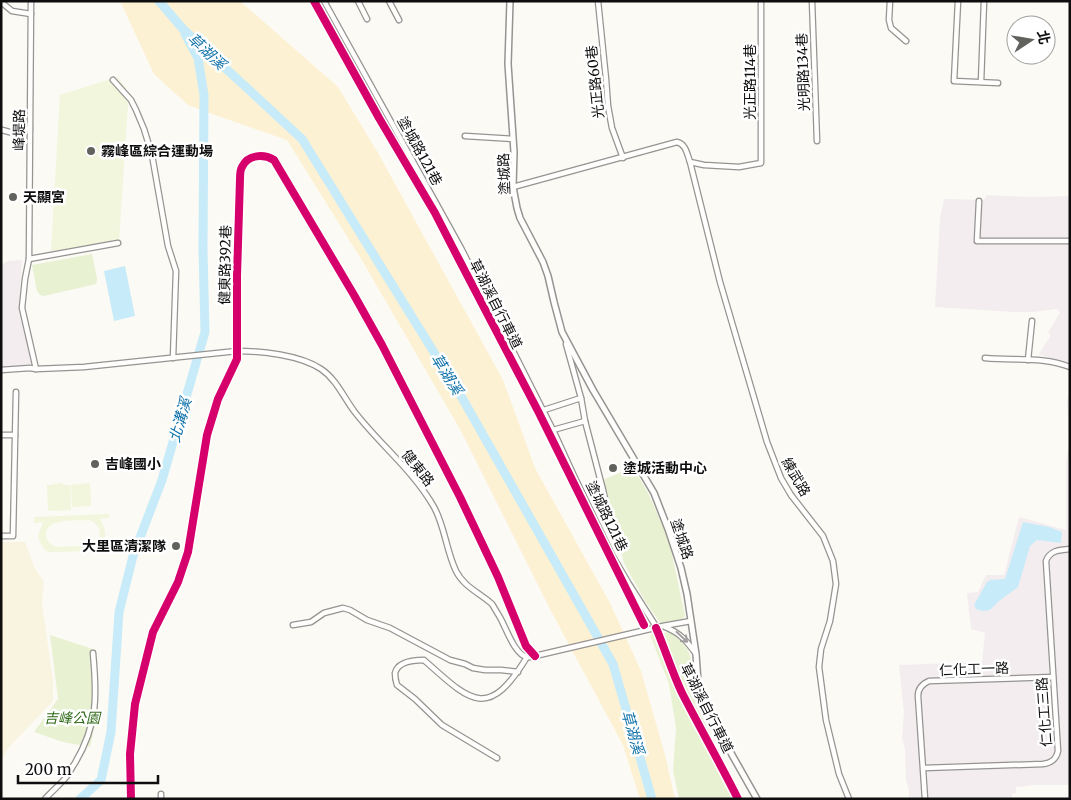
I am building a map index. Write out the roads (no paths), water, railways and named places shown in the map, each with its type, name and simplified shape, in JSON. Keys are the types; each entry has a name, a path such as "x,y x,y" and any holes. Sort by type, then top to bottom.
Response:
{"street":[{"name":"峰堤路","path":"31,1 29,259 22,308 36,369"},
{"path":"358,1 367,19"},
{"path":"389,1 399,20"},
{"name":"塗城路","path":"510,1 508,64 514,152 514,187 517,208 520,218 543,262 562,332 654,493 673,541 683,577 691,621"},
{"name":"光正路60巷","path":"598,1 608,106 612,128 622,158"},
{"name":"光正路114巷","path":"690,162 704,165 739,167 761,163 761,1"},
{"name":"光明路134巷","path":"812,1 817,142"},
{"path":"890,1 891,28 906,41"},
{"path":"958,1 954,81 998,82"},
{"path":"981,82 984,1"},
{"path":"1,2 12,11 31,14"},
{"name":"塗城路121巷","path":"325,3 461,248 544,410 615,560 656,628"},
{"path":"1,370 84,367 175,358 176,271 168,246 152,155 144,129 131,100 113,80"},
{"path":"2,130 13,133 30,128"},
{"path":"465,136 513,139"},
{"name":"練武路","path":"514,187 677,142 683,145 690,162 720,282 766,442 781,478 791,495 823,536 834,561 836,584 830,621 821,649 819,667 826,720 838,774 849,799"},
{"name":"健東路392巷","path":"131,799 130,754 135,704 153,632 178,582 188,552 207,435 218,399 237,359 235,352 240,179 245,162 252,158 261,155 268,156 274,160 354,295 382,345 460,497 498,577 526,646 534,656"},
{"path":"979,201 977,241 1070,241"},
{"path":"29,259 118,243"},
{"path":"1028,360 1032,321"},
{"name":"塗城路","path":"565,338 612,531"},
{"name":"健東路","path":"175,358 252,351 286,356 310,363 329,375 354,411 421,487 434,508 457,572 464,584 491,604 503,621 514,643 522,654 527,657"},
{"path":"985,358 1053,361 1070,367"},
{"path":"1,536 14,536 16,392"},
{"path":"544,410 581,398"},
{"path":"553,430 585,421"},
{"path":"1,435 15,435"},
{"name":"仁化工三路","path":"924,768 1043,764 1052,762 1056,757 1058,751 1046,560 1052,552 1070,549"},
{"path":"293,625 311,622 324,613 343,608 367,620 390,628 450,660 484,670 518,672"},
{"path":"497,758 442,725 397,685 395,673 400,666 416,660 424,660 463,693 479,699 489,698 501,691 518,672 527,657 691,621 701,700 757,799"},
{"path":"663,626 674,630 680,635 696,654"},
{"path":"45,799 67,776 87,740 95,705 93,653"},
{"name":"仁化工一路","path":"926,799 918,696 918,691 925,683 929,681 1053,677"}],"water":[{"path":"125,266 135,316 114,321 104,271"},
{"path":"1023,522 1049,527 1062,532 1061,543 1037,540 1030,546 1018,587 990,610 982,611 976,609 974,605 987,582 1005,579"}],"waterway":[{"name":"草湖溪","path":"159,1 183,29 302,139 461,396 613,664 652,799"},
{"name":"北溝溪","path":"80,799 101,780 111,732 119,612 133,556 162,480 205,332 203,249 204,95 198,58 185,34"}],"place":[{"name":"霧峰區綜合運動場","path":"91,151"},
{"name":"天顯宮","path":"13,197"},
{"name":"吉峰國小","path":"95,464"},
{"name":"塗城活動中心","path":"613,468"},
{"name":"大里區清潔隊","path":"176,546"}],"park label":[{"name":"吉峰公園","path":"72,718"}]}
